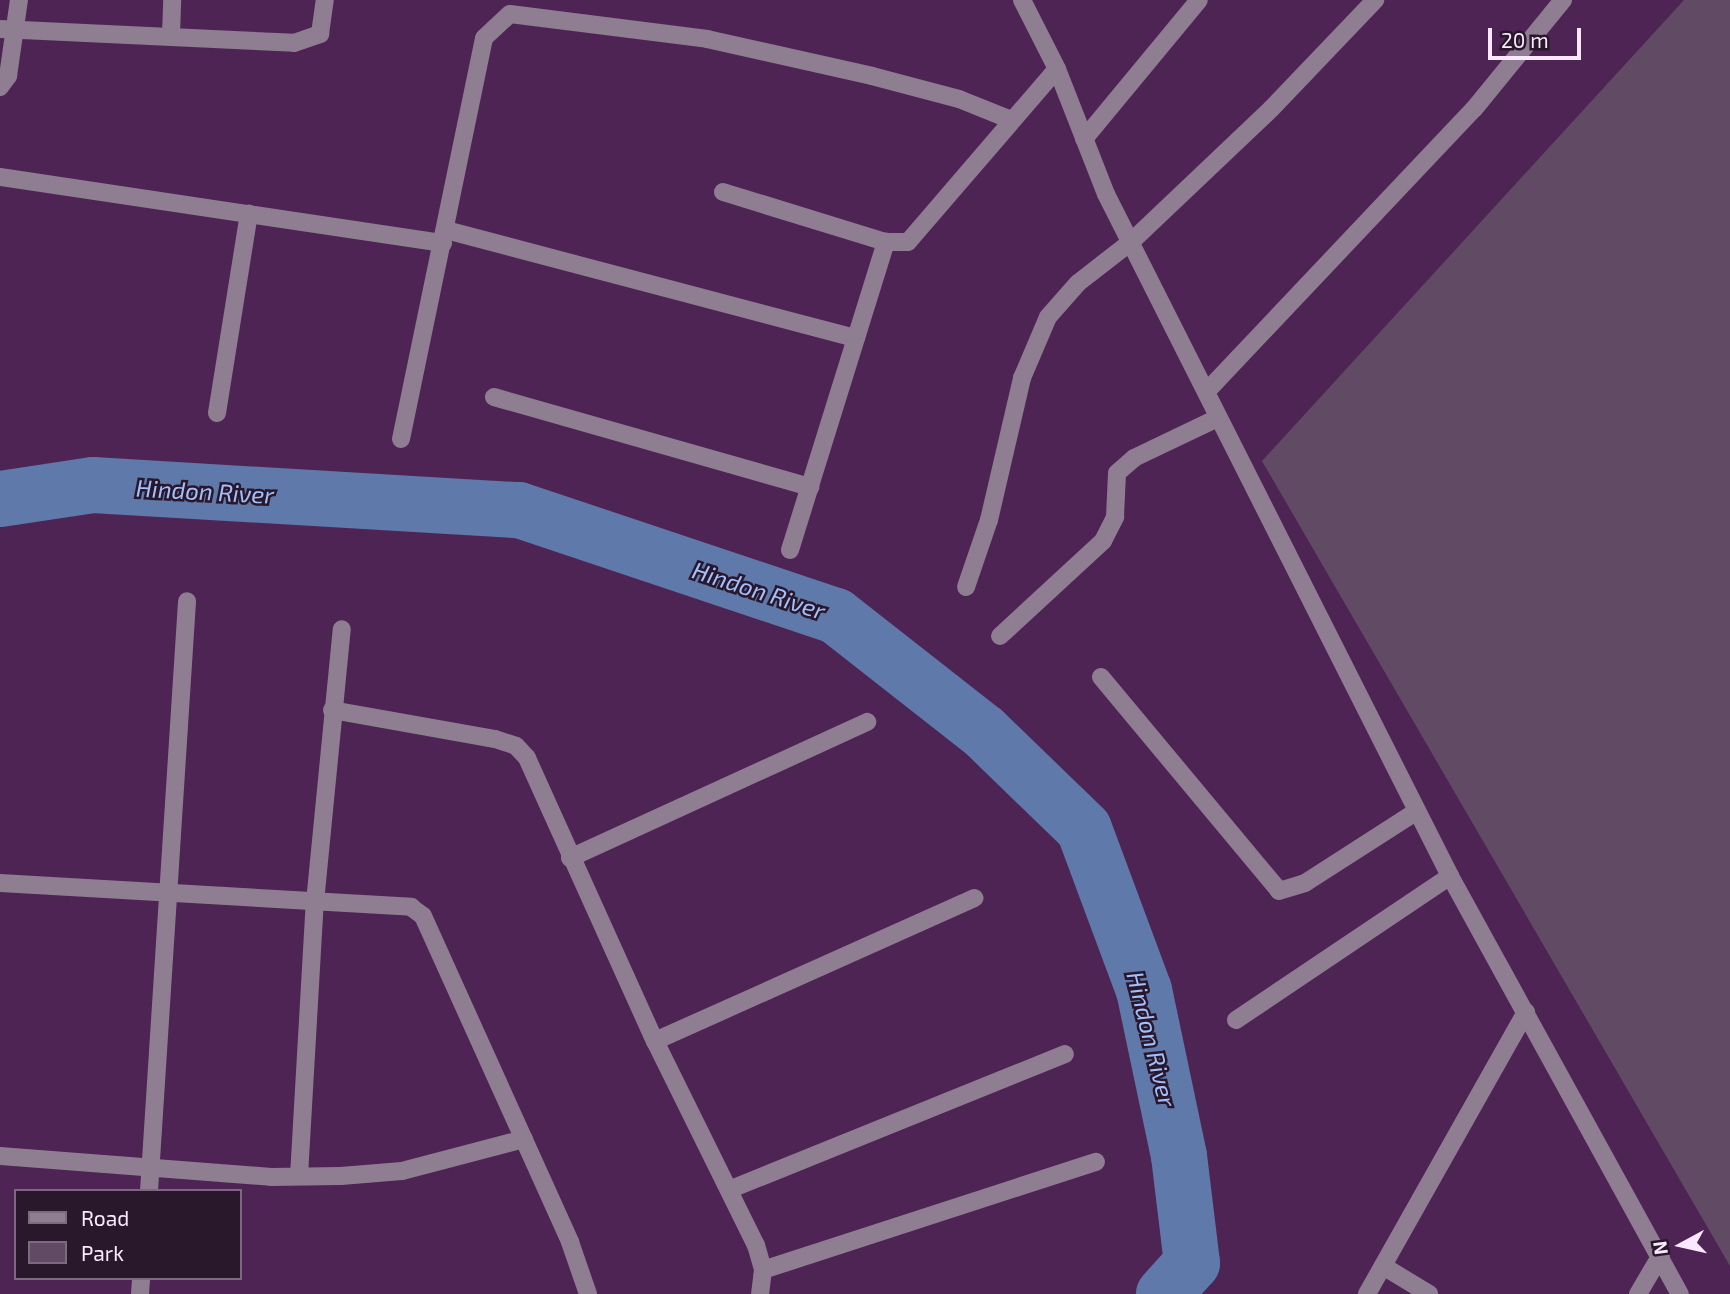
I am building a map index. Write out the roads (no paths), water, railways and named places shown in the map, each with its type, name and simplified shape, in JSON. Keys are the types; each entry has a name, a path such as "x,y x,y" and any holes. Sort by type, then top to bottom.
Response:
{"street":[{"path":"0,87 8,76 8,29 19,0"},
{"path":"171,35 172,0"},
{"path":"8,29 309,41 324,25 325,0"},
{"path":"1023,0 1057,69 1106,194 1208,391 1219,418 1450,876 1661,1255 1680,1294"},
{"path":"1084,139 1199,0"},
{"path":"966,587 989,520 1022,378 1048,317 1078,283 1132,241 1320,61 1374,0"},
{"path":"1208,391 1475,109 1563,0"},
{"path":"401,439 484,38 510,14 707,39 872,76 959,99 1009,119"},
{"path":"723,192 886,242 908,242 923,229 1009,119 1057,69"},
{"path":"0,177 249,214 444,237 856,338"},
{"path":"217,413 249,214"},
{"path":"790,550 886,242"},
{"path":"494,397 810,487"},
{"path":"1000,636 1102,541 1115,517 1117,472 1133,458 1219,418"},
{"path":"149,1189 187,601"},
{"path":"299,1176 315,902 342,629"},
{"path":"1101,677 1279,891 1305,883 1418,811"},
{"path":"332,710 516,746 527,758 570,858 656,1041 731,1189 763,1270 760,1294"},
{"path":"570,858 867,722"},
{"path":"1237,1020 1450,876"},
{"path":"0,883 411,907 423,916 524,1139 588,1294"},
{"path":"656,1041 975,898"},
{"path":"1367,1294 1526,1012"},
{"path":"731,1189 1065,1054"},
{"path":"0,1156 299,1176 402,1171 524,1139"},
{"path":"763,1270 1096,1162"},
{"path":"1638,1294 1661,1255"},
{"path":"1383,1266 1429,1294"}],"waterway":[{"name":"Hindon River","path":"0,499 93,485 519,510 836,616 984,732 1084,829 1144,990 1179,1156 1192,1263 1164,1294"}]}
